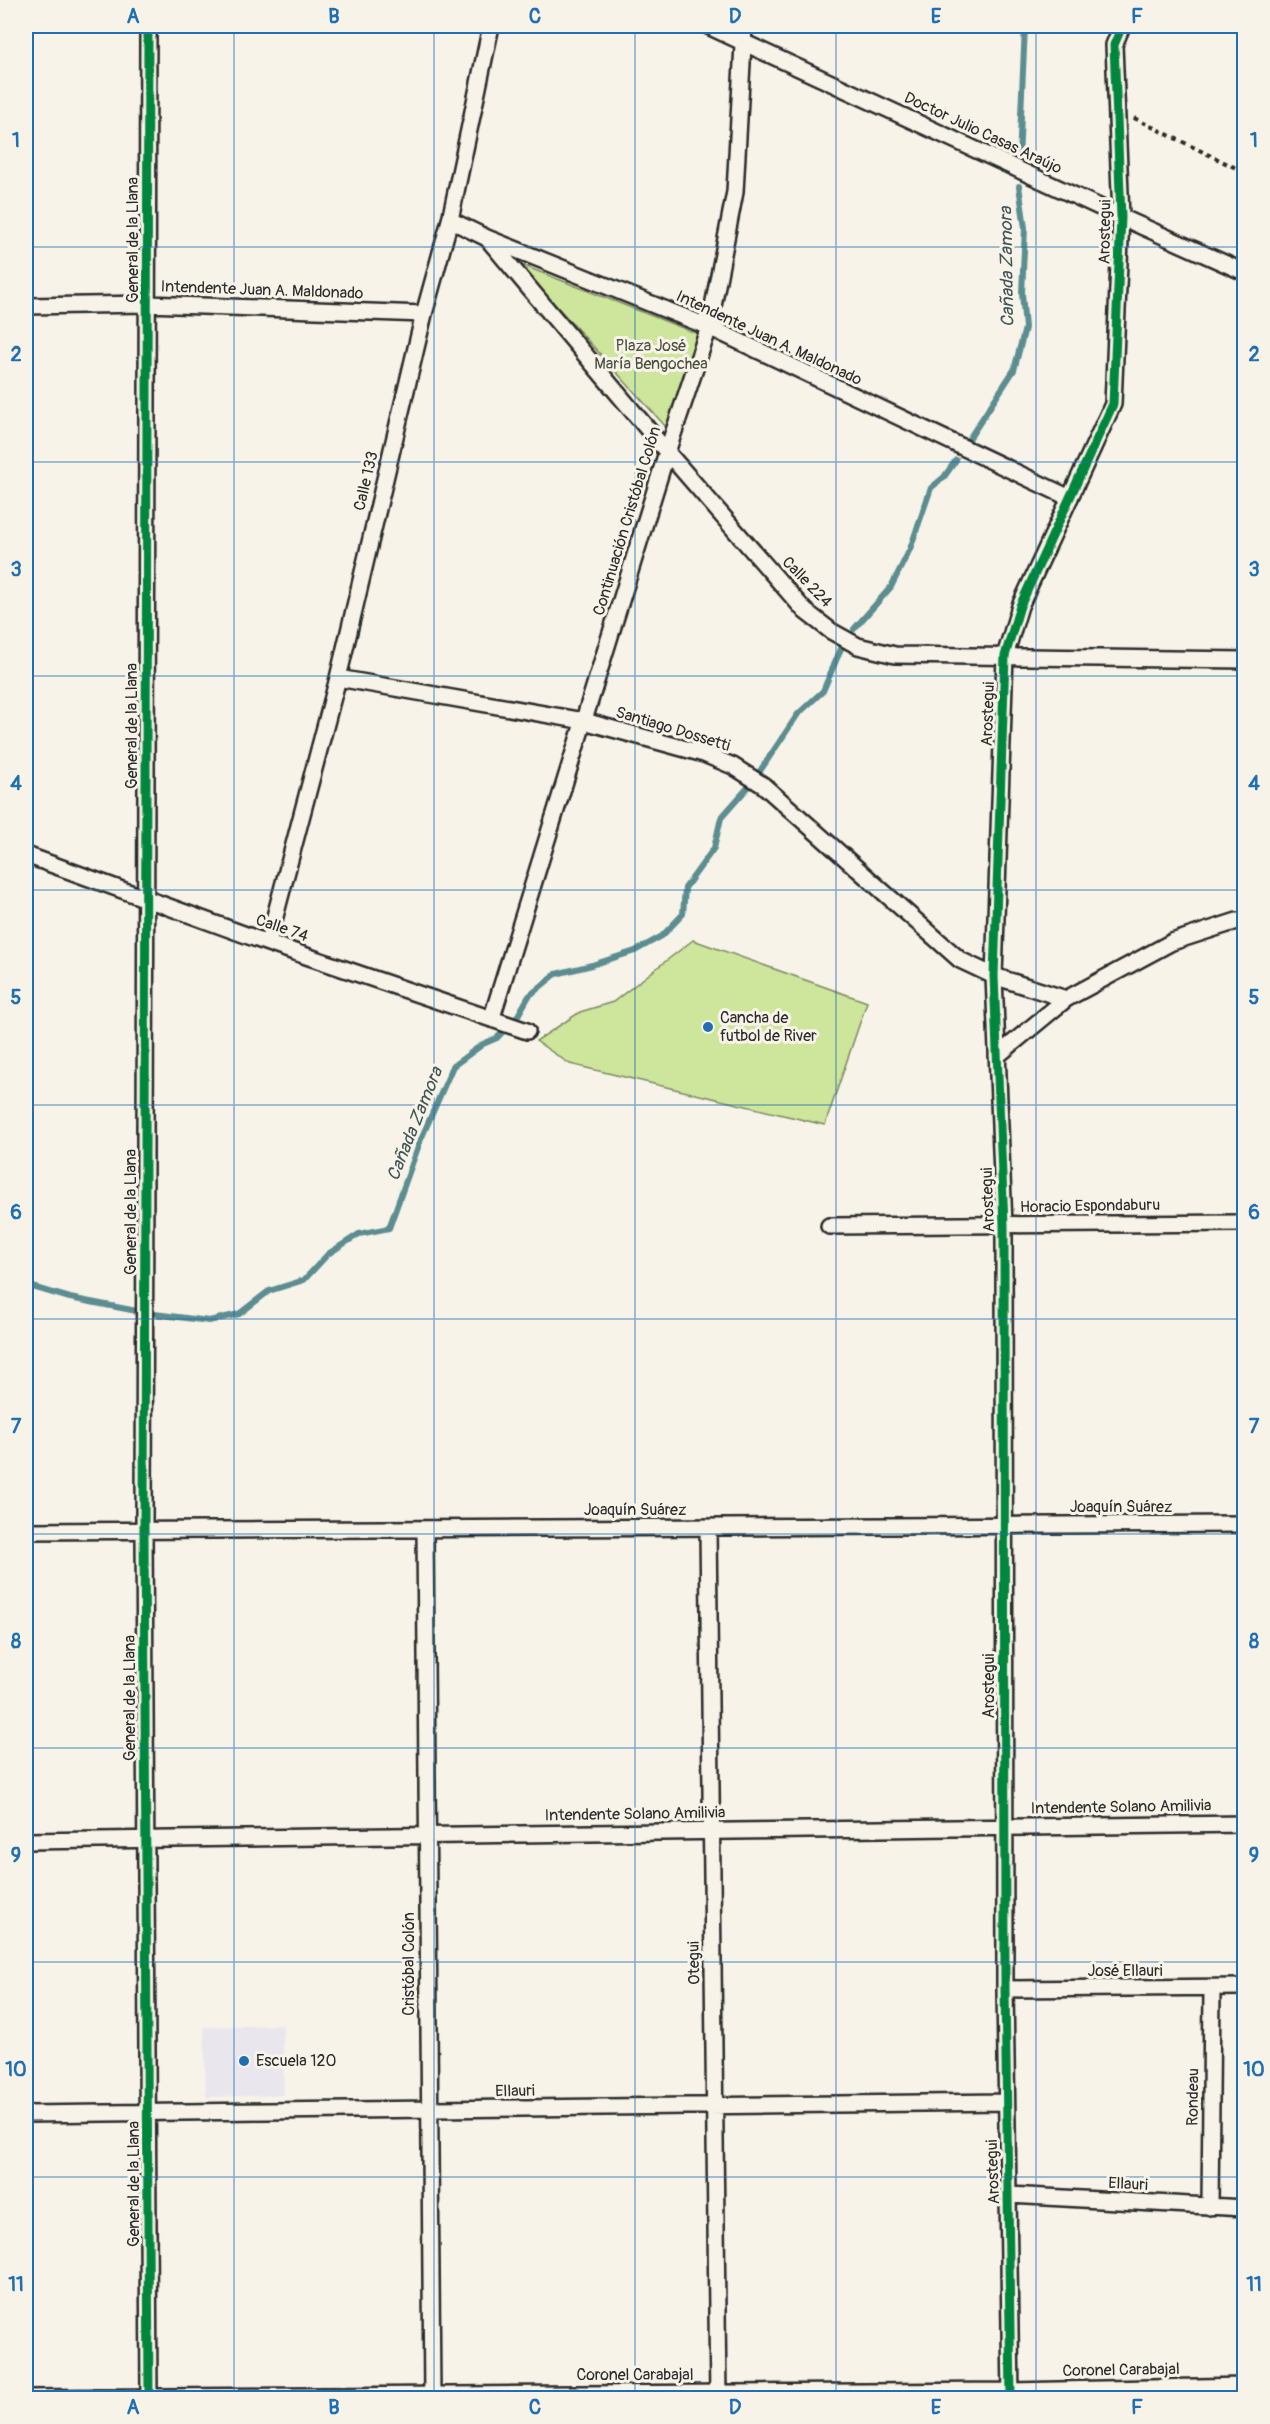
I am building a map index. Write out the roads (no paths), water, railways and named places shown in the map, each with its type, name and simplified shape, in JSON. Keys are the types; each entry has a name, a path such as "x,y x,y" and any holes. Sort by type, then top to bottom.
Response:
{"street":[{"name":"General de la Llana","path":"148,26 147,1327 144,1530 149,2398"},
{"name":"Calle 133","path":"268,943 339,678 424,314 450,220 491,26"},
{"name":"Doctor Julio Casas Araújo","path":"708,26 744,33 1121,217 1245,272"},
{"name":"Arostegui","path":"1011,2395 1004,1826 1004,1225 994,976 1005,656 1020,606 1113,404 1121,217 1114,45 1122,26"},
{"name":"Continuación Cristóbal Colón","path":"496,1019 584,721 667,452 709,327 735,192 744,33"},
{"name":"Intendente Juan A. Maldonado","path":"450,220 487,238 709,327 1070,498"},
{"name":"Calle 224","path":"487,238 667,452 805,611 831,631 858,646 895,655 1245,660"},
{"name":"Intendente Juan A. Maldonado","path":"26,306 148,304 424,314"},
{"name":"Santiago Dossetti","path":"339,678 584,721 704,754 733,766 763,784 960,960 994,976 1066,999"},
{"name":"Calle 74","path":"26,855 268,943 522,1029"},
{"path":"997,1056 1066,999 1172,942 1237,921 1245,921"},
{"name":"Horacio Espondaburu","path":"829,1226 1245,1222"},
{"name":"Joaquín Suárez","path":"26,1532 1245,1524"},
{"name":"Otegui","path":"708,1527 718,2396"},
{"name":"Cristóbal Colón","path":"425,1530 432,2397"},
{"name":"Intendente Solano Amilivia","path":"26,1841 1245,1824"},
{"name":"José Ellauri","path":"1005,1989 1245,1987"},
{"name":"Rondeau","path":"1210,2207 1212,1989"},
{"name":"Ellauri","path":"26,2114 1006,2102"},
{"name":"Ellauri","path":"1009,2195 1245,2208"},
{"name":"Coronel Carabajal","path":"26,2398 1011,2395 1245,2386"}],"waterway":[{"name":"Cañada Zamora","path":"1019,160 1025,26"},
{"name":"Cañada Zamora","path":"967,442 1014,370 1025,328 1022,293 1025,228 1019,186"},
{"name":"Cañada Zamora","path":"854,629 891,587 910,549 931,488 944,477 956,460"},
{"name":"Cañada Zamora","path":"758,774 798,714 823,691 843,644"},
{"name":"Cañada Zamora","path":"26,1285 70,1298 147,1313 209,1321 239,1314 269,1291 304,1280 328,1254 359,1234 389,1228 421,1139 453,1066 483,1044 497,1038 517,1017 529,996 556,974 635,951 662,936 683,914 685,888 714,848 721,818 751,784"}],"place":[{"name":"Cancha de futbol de River","path":"708,1027"},
{"name":"Escuela 120","path":"244,2061"}],"park label":[{"name":"Plaza José María Bengochea","path":"651,355"}]}
